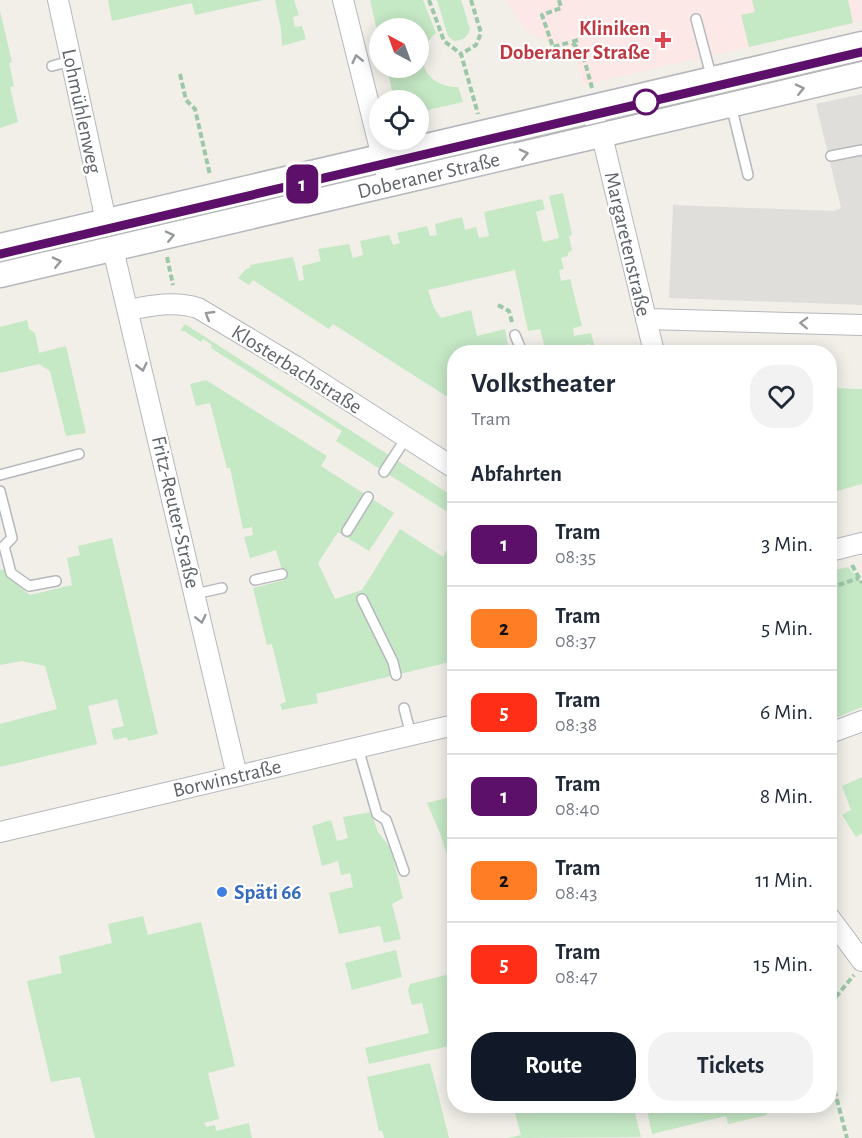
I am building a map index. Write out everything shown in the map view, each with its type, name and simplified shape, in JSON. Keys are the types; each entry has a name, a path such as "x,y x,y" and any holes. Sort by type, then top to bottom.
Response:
{"street":[{"name":"Lohmühlenweg","path":"58,0 62,63 106,221"},
{"path":"343,0 389,185"},
{"name":"Doberaner Straße","path":"0,246 382,157 588,101 712,79 862,44"},
{"name":"Doberaner Straße","path":"0,275 862,74"},
{"path":"588,101 592,116 602,136"},
{"name":"Margaretenstraße","path":"602,136 652,345"},
{"path":"106,221 113,249"},
{"name":"Fritz-Reuter-Straße","path":"113,249 237,776"},
{"name":"Klosterbachstraße","path":"129,310 182,303 198,308 295,366 447,464"},
{"path":"646,319 862,325"},
{"path":"837,549 862,543"},
{"path":"837,731 862,721"},
{"name":"Borwinstraße","path":"0,832 447,727"},
{"path":"837,930 859,967"}],"lane":[{"path":"696,19 712,79"},
{"path":"731,105 748,175"},
{"path":"831,156 862,150"},
{"path":"515,332 520,345"},
{"path":"384,472 406,438"},
{"path":"0,475 79,454"},
{"path":"0,491 12,538 4,546 11,573 29,586 56,581"},
{"path":"347,531 368,497"},
{"path":"255,580 282,574"},
{"path":"195,594 222,588"},
{"path":"362,599 393,662 396,675"},
{"path":"404,708 411,735"},
{"path":"358,748 376,814 386,820 404,871"}],"path":[{"path":"429,0 444,41 461,54 479,118"},
{"path":"461,54 476,45 481,33 471,0"},
{"path":"559,0 561,8 542,15 553,46 578,40"},
{"path":"571,42 582,51 588,101"},
{"path":"180,74 186,100 195,109 210,178"},
{"path":"166,252 173,285"},
{"path":"498,305 509,311 515,332"},
{"path":"853,566 862,583"},
{"path":"837,586 859,578"},
{"path":"837,995 859,967"},
{"path":"837,1100 847,1138"}],"shaded area":[{"name":"Kliniken Doberaner Straße","path":"505,0 862,0 862,21 582,85 575,51 528,33"},
{"path":"862,94 862,305 669,298 673,205 834,211 841,208 816,104"}],"green space":[{"path":"108,0 263,0 195,15 192,3 112,21"},
{"path":"275,0 294,0 299,15 293,17 295,27 302,26 306,39 282,46"},
{"path":"370,0 423,0 436,33 429,41 429,18 374,18"},
{"path":"437,0 461,0 470,29 468,35 454,41 448,36"},
{"path":"752,0 848,0 853,23 749,47 741,15 755,12"},
{"path":"0,11 12,62 9,63 14,86 10,87 18,122 0,128"},
{"path":"429,74 437,82 458,87 463,102 429,110 429,90 392,90 389,78 429,78"},
{"path":"563,193 572,235 569,236 572,250 568,256 561,258 564,269 559,270 561,281 570,279 582,326 573,328 574,336 591,333 594,345 544,345 540,329 528,331 515,270 428,290 434,308 441,318 471,310 477,336 505,329 508,345 447,345 447,397 333,324 329,329 253,280 249,285 238,278 250,268 250,265 293,257 299,281 304,280 302,266 321,261 318,249 349,244 353,258 363,255 360,241 389,235 393,245 400,243 397,233 427,226 430,236 437,235 435,224 462,217 465,230 476,227 479,238 489,236 484,212 542,199 545,209 536,212 543,242 559,238 549,196"},
{"path":"27,320 29,329 35,333 39,353 66,346 86,433 66,436 50,371 39,364 0,373 0,327"},
{"path":"185,324 447,492 447,512 336,441 342,431 211,348 212,345 203,339 201,342 184,331 180,331"},
{"path":"206,380 327,456 321,466 394,513 369,551 338,532 318,563 335,599 362,590 400,529 443,557 447,550 447,663 316,694 318,703 282,710 280,704 286,702 272,644 267,645 253,588 285,580 276,550 250,558 244,537 253,535 252,527 243,529 230,468 227,468 210,403 196,406 190,384"},
{"path":"837,388 862,389 862,484 837,491"},
{"path":"112,538 158,734 128,741 127,737 114,740 111,729 124,726 117,699 88,706 97,744 0,767 0,724 57,709 45,666 22,661 0,665 0,570 5,569 9,578 30,595 72,585 67,558 80,555 78,546"},
{"path":"848,567 862,583 862,707 837,717 837,569"},
{"path":"862,777 862,833 856,837 842,815 851,810 842,786"},
{"path":"447,798 447,856 440,833 427,803"},
{"path":"371,812 378,832 391,849 403,898 392,904 401,939 384,943 380,926 339,934 329,893 353,887 350,873 341,875 338,861 322,866 312,826 331,820 337,841 348,838 343,817"},
{"path":"143,916 148,935 201,922 235,1066 208,1073 219,1119 204,1123 206,1127 215,1125 216,1131 249,1123 252,1138 95,1138 80,1077 51,1082 27,981 62,973 59,956 112,943 108,924"},
{"path":"396,950 402,977 352,990 345,963"},
{"path":"447,975 447,1047 369,1064 365,1048 429,1033 422,1003 412,1005 408,990 410,984"},
{"path":"430,1063 449,1138 384,1138 382,1131 379,1131 367,1077"},
{"path":"515,1113 635,1113 641,1137 508,1138 521,1135"},
{"path":"648,1113 766,1113 767,1115 728,1124 726,1116 652,1134"}],"tram line":[{"path":"0,254 862,52"},
{"name":"1","path":"0,254 862,52"},
{"path":"514,143 862,61"}],"place":[{"name":"Kliniken Doberaner Straße","path":"663,40"},
{"name":"Späti 66","path":"222,892"}]}
